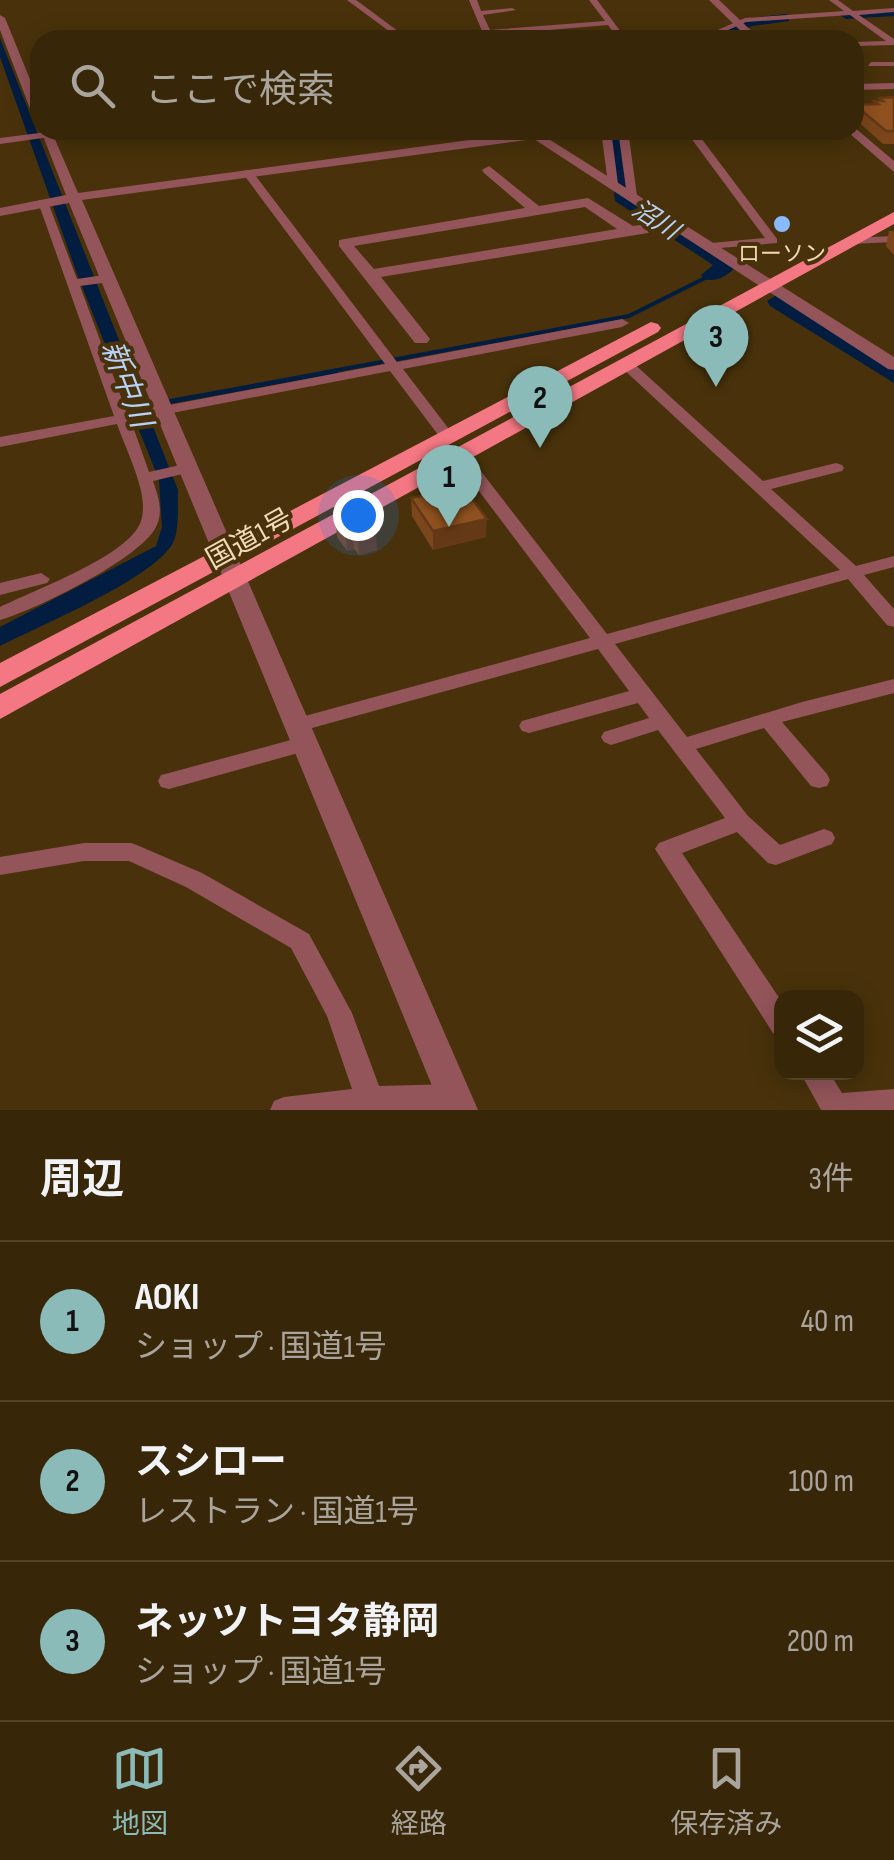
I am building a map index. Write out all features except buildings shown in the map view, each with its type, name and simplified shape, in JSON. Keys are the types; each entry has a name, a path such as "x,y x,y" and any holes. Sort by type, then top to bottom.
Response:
{"highway":[{"name":"国道1号","path":"0,708 230,568 762,280 894,198"},
{"name":"国道1号","path":"762,280 851,241 894,216"},
{"name":"国道1号","path":"0,676 230,568"}],"street":[{"path":"352,0 392,30"},
{"path":"485,30 473,1 506,0"},
{"path":"594,0 616,30"},
{"path":"714,0 746,30"},
{"path":"833,0 894,43"},
{"path":"478,13 512,10"},
{"path":"727,30 741,25 894,10"},
{"path":"0,18 30,93"},
{"path":"544,30 610,23"},
{"path":"731,30 741,25"},
{"path":"864,44 894,43"},
{"path":"870,64 894,64"},
{"path":"864,87 894,86"},
{"path":"0,141 30,136"},
{"path":"49,140 298,736 457,1103 284,1110"},
{"path":"0,212 76,197 477,140"},
{"path":"545,140 667,225 712,248 894,365"},
{"path":"609,140 622,190"},
{"path":"622,190 624,140"},
{"path":"697,140 772,241 712,248"},
{"path":"863,140 894,168"},
{"path":"489,170 536,211"},
{"path":"248,173 740,822 776,856 824,838"},
{"path":"0,614 124,551 147,528 152,511 147,478 72,284 47,202"},
{"path":"421,339 344,242 588,202 630,231"},
{"path":"370,274 667,225"},
{"path":"851,241 894,240"},
{"path":"72,284 110,278"},
{"path":"0,442 122,419 160,406 396,368 622,323"},
{"path":"592,329 852,572 894,620"},
{"path":"760,488 836,468"},
{"path":"147,478 185,469"},
{"path":"170,780 298,736 606,641 894,561"},
{"path":"0,590 41,580"},
{"path":"681,746 894,686"},
{"path":"529,726 644,694"},
{"path":"768,719 819,780"},
{"path":"611,737 664,721"},
{"path":"740,822 667,850 774,1012"},
{"path":"0,866 84,852 131,852 194,880 300,941 339,1013 359,1104"},
{"path":"816,1080 828,1108 894,1102"}],"water":[{"name":"新中川","path":"0,38 30,114 30,140 40,140 178,490 175,537 161,557 120,586 0,646 0,627 156,546 162,527 159,480 77,274 0,57"}],"waterway":[{"name":"沼川","path":"846,15 894,12"},
{"name":"沼川","path":"731,30 749,22 785,18"},
{"name":"沼川","path":"618,140 622,197 727,265 711,275"},
{"path":"322,373 629,316 711,275"},
{"name":"沼川","path":"778,301 894,376"},
{"name":"新中川","path":"140,407 336,371"}],"place":[{"name":"ローソン","path":"782,224"},
{"name":"ネッツトヨタ静岡","path":"716,387"},
{"name":"スシロー","path":"540,448"},
{"name":"AOKI","path":"449,527"}]}
